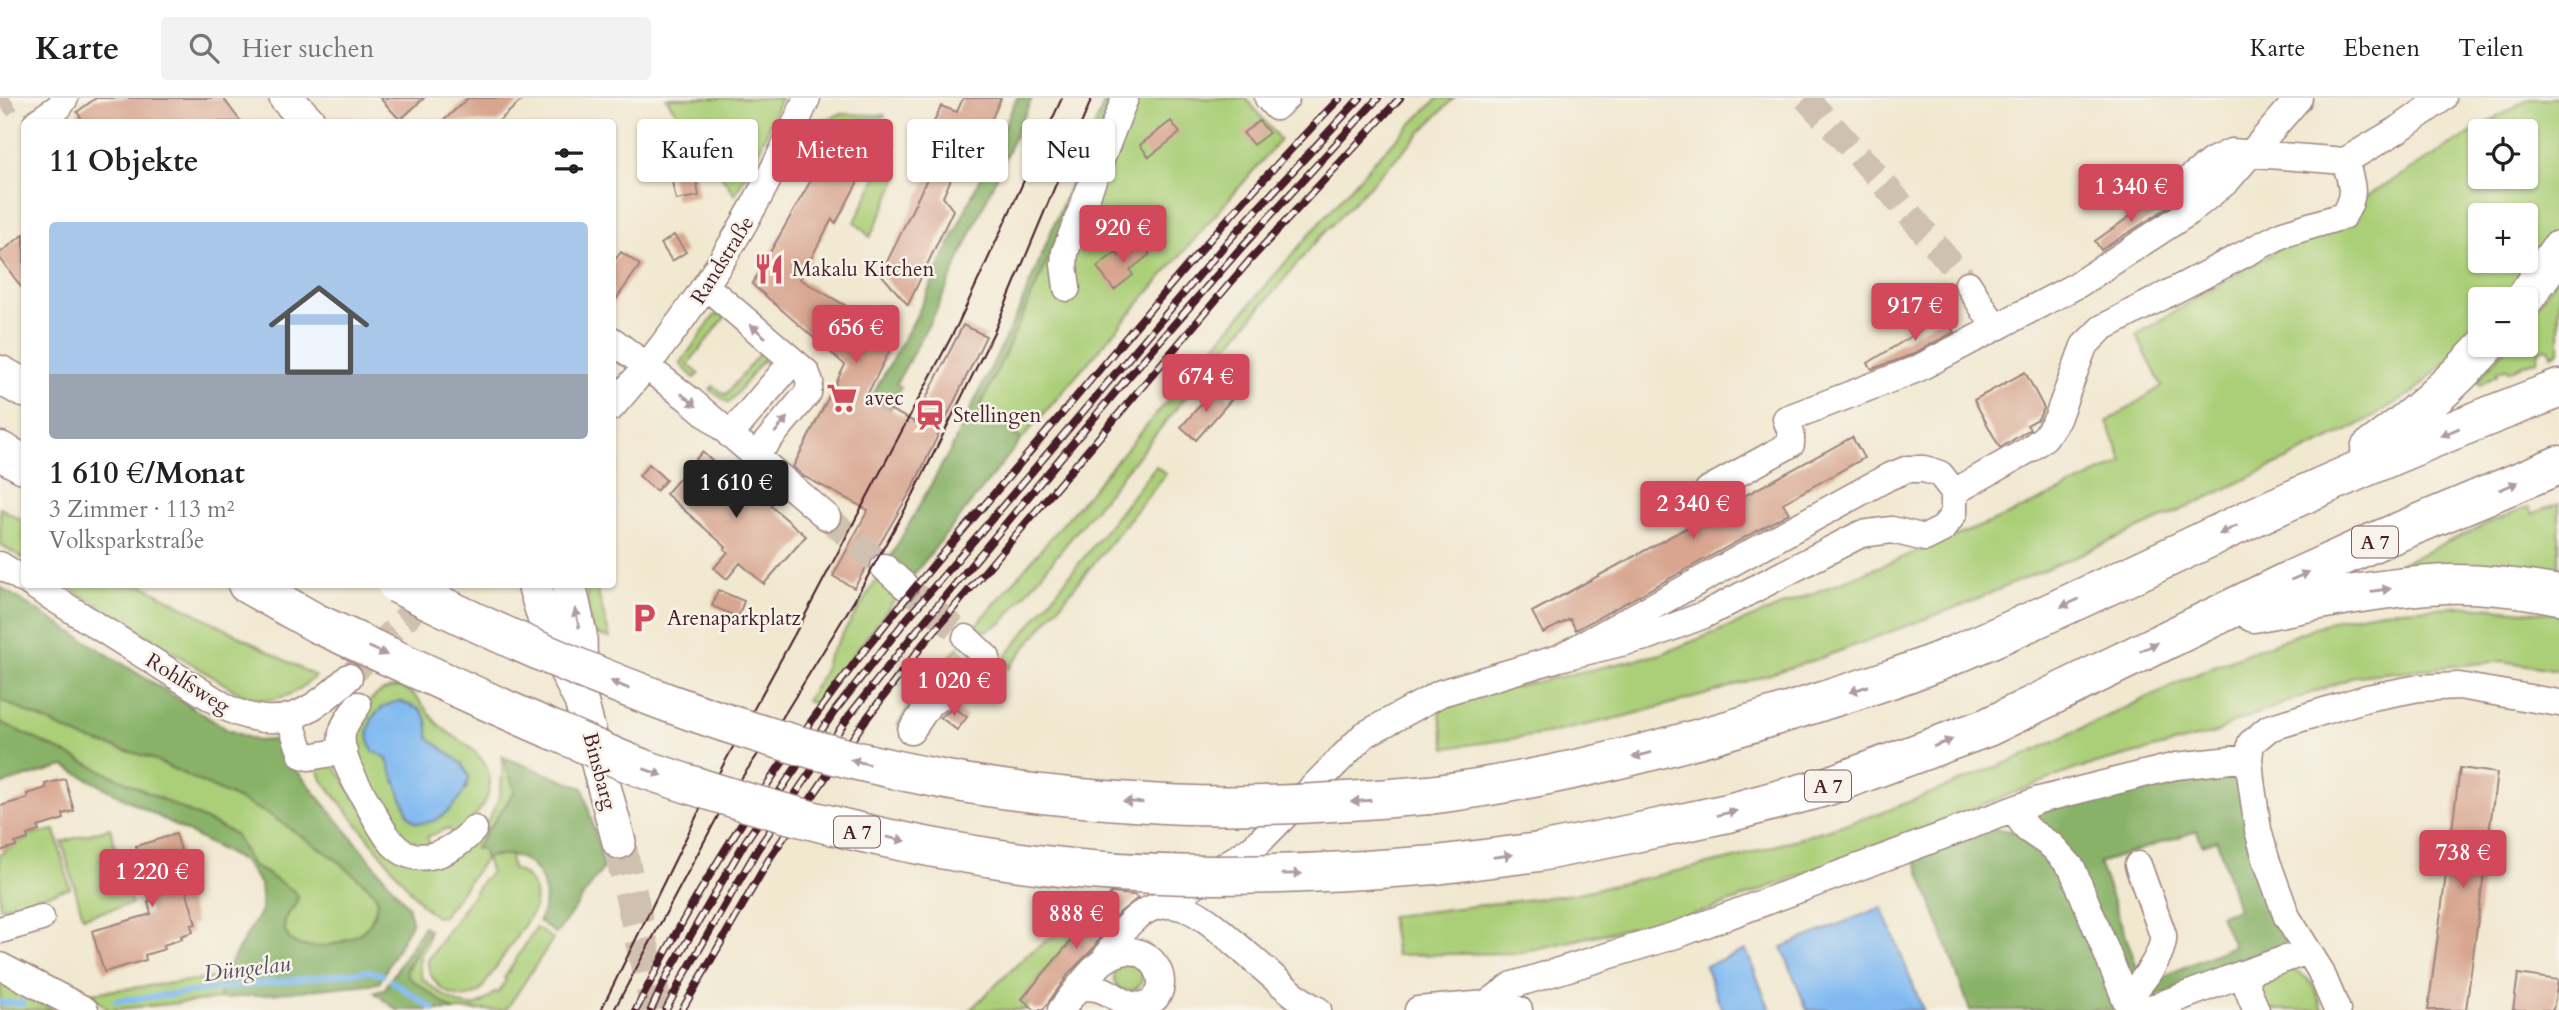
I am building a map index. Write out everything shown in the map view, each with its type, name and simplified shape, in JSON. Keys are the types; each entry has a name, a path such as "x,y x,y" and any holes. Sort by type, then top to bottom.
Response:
{"highway":[{"path":"2533,287 2559,250"},
{"path":"2312,491 2410,421 2476,357"},
{"path":"0,375 21,386"},
{"path":"405,588 491,631 656,699 779,740 908,772 1005,789 1136,802 1206,805 1328,803 1429,795 1518,782 1695,741 1853,691 1952,656 2312,491 2559,389"},
{"path":"0,452 21,462"},
{"name":"A 7","path":"254,588 316,623 520,716 644,769 759,807 847,830 970,854 1080,869 1218,876 1334,873 1436,866 1539,852 1728,813 1825,787 1988,727 2194,625 2372,543 2559,464"},
{"path":"2194,625 2333,597 2395,588 2448,584 2484,585 2559,595"}],"main road":[{"path":"286,98 306,119"},
{"name":"Binsbarg","path":"535,588 551,640 581,701 619,842"},
{"name":"Binsbarg","path":"570,588 580,634 581,701"}],"street":[{"path":"41,119 59,107 65,98"},
{"name":"Randstraße","path":"616,402 647,367 706,287 761,198 807,98"},
{"path":"1067,288 1065,252 1125,98"},
{"path":"1268,98 1276,107 1286,98"},
{"path":"1708,490 1791,444 1791,433 1786,419 1917,369 2077,285 2186,214 2227,181 2299,98"},
{"path":"2171,193 2212,161 2231,152 2346,161 2443,98"},
{"path":"1954,492 2030,449 2045,437 2057,419 2084,346 2102,328 2283,234 2343,216 2352,203 2353,192 2346,161"},
{"path":"1968,284 1995,327"},
{"path":"706,287 809,375 810,389 755,456"},
{"path":"616,343 827,517"},
{"path":"730,435 793,361"},
{"path":"616,389 647,367"},
{"path":"1060,1010 1105,959 1130,923 1254,847 1364,735 1441,693 1559,658 1649,636 1704,615 1861,534 1892,530 1925,538 1943,530 1954,513 1954,492 1940,474 1924,469 1908,469 1888,477 1559,658"},
{"path":"0,565 21,578"},
{"path":"884,567 905,586"},
{"name":"Rohlfsweg","path":"38,588 240,715 265,721 289,718 315,707 349,677"},
{"path":"911,731 930,703 968,682 987,658 966,638"},
{"path":"2337,1010 2327,984 2287,917 2266,859 2258,830 2249,758 2251,743 2269,728 2367,698 2419,688 2459,687 2559,703"},
{"path":"358,705 344,726 344,751 359,787 386,836 403,853 419,857 435,855 460,843 474,829"},
{"path":"289,718 302,755 309,757 344,751"},
{"path":"1487,1004 1513,985 1679,934 2064,793 2176,766 2249,758"},
{"path":"2013,810 2027,829 2052,846 2072,868 2131,1006"},
{"path":"2131,1006 2136,989 2163,947 2163,935 2138,865"},
{"path":"1161,906 1187,908 1204,916 1291,992 1318,1010"},
{"path":"0,930 41,918"},
{"path":"1079,988 1099,988 1119,1002 1132,1007 1147,1004 1157,995 1160,973 1152,960 1144,954 1124,951 1105,959"},
{"path":"2131,1006 2158,1006 2308,951"},
{"path":"0,966 85,1010"},
{"path":"2242,974 2256,1010"},
{"path":"1418,1010 1487,1004 1520,1010"}],"green space":[{"path":"666,98 781,98 758,152 758,119 681,119"},
{"path":"1017,98 1032,98 1008,151 1007,119"},
{"path":"1106,98 1115,98 1106,119 1097,119"},
{"path":"1115,98 1246,98 1280,140 1021,440 981,405 1040,278 1080,182 1115,182 1115,119 1106,119"},
{"path":"1438,98 1454,98 1318,239 1002,623 985,631 974,628 1309,235 1377,158"},
{"path":"2529,98 2559,98 2559,228 2538,255 2538,203 2468,203 2468,273 2524,273 2512,287 2468,287 2468,340 2414,392 2349,430 2173,514 1970,602 1818,659 1626,716 1546,734 1446,748 1438,704 1661,654 2011,514 2123,462 2107,422 2162,386 2136,335 2468,135 2468,189 2538,189 2538,119 2494,119"},
{"path":"840,114 885,115 865,119 827,119"},
{"path":"893,173 899,176 870,237 855,222 874,182 893,182"},
{"path":"726,182 742,182 735,195"},
{"path":"978,182 994,182 936,311 896,384 901,387 890,410 870,400 917,315"},
{"path":"1072,182 1080,182 1040,278 981,405 1021,440 911,578 889,560 952,447 1019,310"},
{"path":"2559,274 2559,352 2551,355 2546,348 2539,351 2538,356 2538,305"},
{"path":"722,314 725,317 688,364 699,374 694,378 680,364 715,315"},
{"path":"763,349 773,359 772,367 763,360 729,403 710,390 713,386 726,395"},
{"path":"2498,357 2538,357 2537,360 2508,371 2507,368 2497,372 2498,375 2480,385 2477,381"},
{"path":"1156,466 1166,474 1008,669 1006,656"},
{"path":"2559,503 2559,582 2391,574 2389,569 2486,524 2529,507 2532,514"},
{"path":"0,508 21,519 21,557 0,544"},
{"path":"879,576 900,593 816,704 806,701 824,672 827,659"},
{"path":"0,587 228,730 257,741 284,739 298,772 408,906 412,921 379,983 219,999 222,977 262,909 260,884 244,862 64,766 0,785 0,722 235,834 251,864 298,896 284,925 290,939 298,945 322,946 347,940 365,929 375,912 378,900 372,890 334,858 267,813 148,757 83,738 0,700"},
{"path":"70,588 148,588 315,676 300,689 283,697 255,699 244,696"},
{"path":"586,588 597,588 610,638 591,633"},
{"path":"2469,606 2559,614 2559,670 2502,661 2356,676 2230,724 2219,732 2076,769 1710,910 1517,953 1396,955 1390,916 1574,894 1735,858 1881,813 2021,757 2212,667 2337,619 2382,611"},
{"path":"958,647 964,656 963,671 907,727 898,724 913,700"},
{"path":"400,687 412,694 438,724 481,759 488,770 488,794 475,816 455,837 448,828 427,837 431,847 424,849 391,834 351,743 366,706 379,693","holes":["428,727 427,734 466,770 467,788 441,817 409,816 383,754"]},
{"path":"0,700 83,737 148,757 267,813 334,858 372,890 378,899 370,923 358,935 335,944 309,947 298,945 290,939 284,925 298,896 251,864 235,834 0,722"},
{"path":"502,755 515,791 475,849 482,849 486,857 510,855 512,869 525,876 533,886 535,906 481,990 473,995 455,996 446,992 433,978 428,960 483,880 491,873 486,858 443,916 436,917 423,906 322,780 317,766 333,764 389,847 472,843 497,802 502,783"},
{"path":"503,757 583,788 604,867 556,934 539,921 545,893 542,880 535,869 514,856 485,858 482,849 475,849 515,791"},
{"path":"2239,772 2290,948 2143,1001 2155,980 2233,946 2220,915 2238,909 2217,840 2202,845 2197,831 2099,863 2138,970 2129,982 2036,821 2041,811 2133,780"},
{"path":"110,828 132,904 83,917 62,842"},
{"path":"1996,829 2018,832 2055,856 2121,1010 1970,1010 1914,856"},
{"path":"55,830 70,888 0,908 0,854 15,846 15,843 28,839 27,835"},
{"path":"1086,912 1094,913 1022,999 1029,1004 1024,1010 970,1010 1027,955"},
{"path":"424,926 429,931 406,968 408,977 453,1010 397,1010 374,992 384,990"},
{"path":"536,928 553,939 506,1010 453,1010 408,977 406,972 429,931 429,938 419,962 423,979 454,1001 467,1006 478,1005 495,992 498,993 506,980 504,978"},
{"path":"1128,963 1138,967 1142,977 1138,987 1128,991 1118,987 1114,977 1118,967"},
{"path":"2287,969 2307,979 2318,995 2323,1010 2262,1010 2258,996 2264,979"},
{"path":"222,977 219,999 108,1010 90,993"},
{"path":"0,981 55,1010 0,1010"}],"water":[{"path":"400,701 421,710 427,720 429,738 462,764 469,777 462,794 450,810 433,821 415,822 409,816 386,757 373,752 370,743 368,734 372,719 383,708"},
{"path":"1882,907 1923,1010 1807,1010 1782,947"},
{"path":"1746,950 1770,1010 1722,1010 1705,966"}],"building":[{"path":"96,98 223,98 239,119 82,119 77,112"},
{"path":"380,98 424,98 401,119"},
{"path":"468,98 524,98 501,119 445,119"},
{"path":"963,98 1001,98 992,119 935,119 941,106 957,112"},
{"path":"1171,121 1180,133 1149,157 1140,145"},
{"path":"1259,121 1269,133 1253,145 1243,133"},
{"path":"672,182 697,182 699,196 676,200"},
{"path":"810,182 858,182 836,223 832,219 800,279 846,306 840,319 892,346 866,397 914,422 963,325 986,336 912,489 854,588 833,576 868,510 803,476 793,467 845,365 752,284"},
{"path":"926,182 950,182 943,197 953,210 908,305 879,272 885,266"},
{"path":"2156,198 2167,208 2101,250 2095,241"},
{"path":"674,235 686,252 672,261 661,244"},
{"path":"21,236 21,287 0,258 0,253"},
{"path":"1139,240 1150,254 1130,270 1133,275 1114,290 1097,267 1116,252 1119,256"},
{"path":"621,252 640,265 616,299 616,259"},
{"path":"1944,316 1954,332 1911,355 1872,369 1868,363"},
{"path":"2025,372 2044,408 2038,419 2027,425 2030,429 2000,448 1974,400"},
{"path":"1216,387 1231,400 1196,440 1181,427"},
{"path":"1852,437 1864,458 1783,503 1789,513 1576,630 1570,619 1543,633 1532,612 1688,527 1675,505 1693,494 1699,503 1710,505 1715,512"},
{"path":"702,452 753,497 760,490 774,502 771,506 806,536 764,584 740,563 727,579 714,568 728,552 724,549 726,547 666,494"},
{"path":"649,464 666,480 656,491 639,476"},
{"path":"718,590 744,601 738,617 712,606"},
{"path":"954,708 967,717 957,730 940,717"},
{"path":"2460,768 2497,773 2466,1010 2428,1010"},
{"path":"65,779 74,811 63,814 64,819 38,827 39,831 27,835 28,839 15,843 16,846 0,851 0,806 28,798 27,794 46,788 45,784"},
{"path":"176,834 189,877 183,879 196,924 191,925 193,932 163,945 165,949 145,955 146,960 104,972 92,931 151,914 136,846"},
{"path":"1111,893 1134,895 1138,898 1113,918 1092,950 1070,972 1043,1010 1035,1010 1022,999"},
{"path":"2518,974 2558,980 2553,1010 2513,1010"}],"waterway":[{"name":"Düngelau","path":"116,1001 368,971 383,975"},
{"name":"Düngelau","path":"392,981 433,1009"},
{"name":"Düngelau","path":"0,1003 23,1003"}],"tunnel":[{"path":"0,105 10,98"},
{"path":"1806,98 1880,179 1968,284"},
{"path":"827,517 884,567"},
{"path":"905,586 966,638"},
{"path":"349,677 435,588"},
{"path":"619,842 657,1010"}],"tram line":[{"path":"601,1010 709,791 958,324 1062,98"},
{"path":"614,1010 727,799 776,728 854,601 913,495 994,332 1092,98"}],"railway":[{"path":"636,1010 663,957 723,854 788,754 858,658 1190,263 1340,98"},
{"path":"651,1010 668,974 745,842 834,712 905,621 1229,240 1360,98"},
{"path":"666,1010 757,850 849,716 1123,383 1239,250 1378,98"},
{"path":"682,1010 771,856 864,722 924,643 1249,261 1400,98"}],"place":[{"name":"Makalu Kitchen","path":"769,269"},
{"name":"avec","path":"842,398"},
{"name":"Stellingen","path":"930,415"},
{"name":"Arenaparkplatz","path":"644,618"}]}
